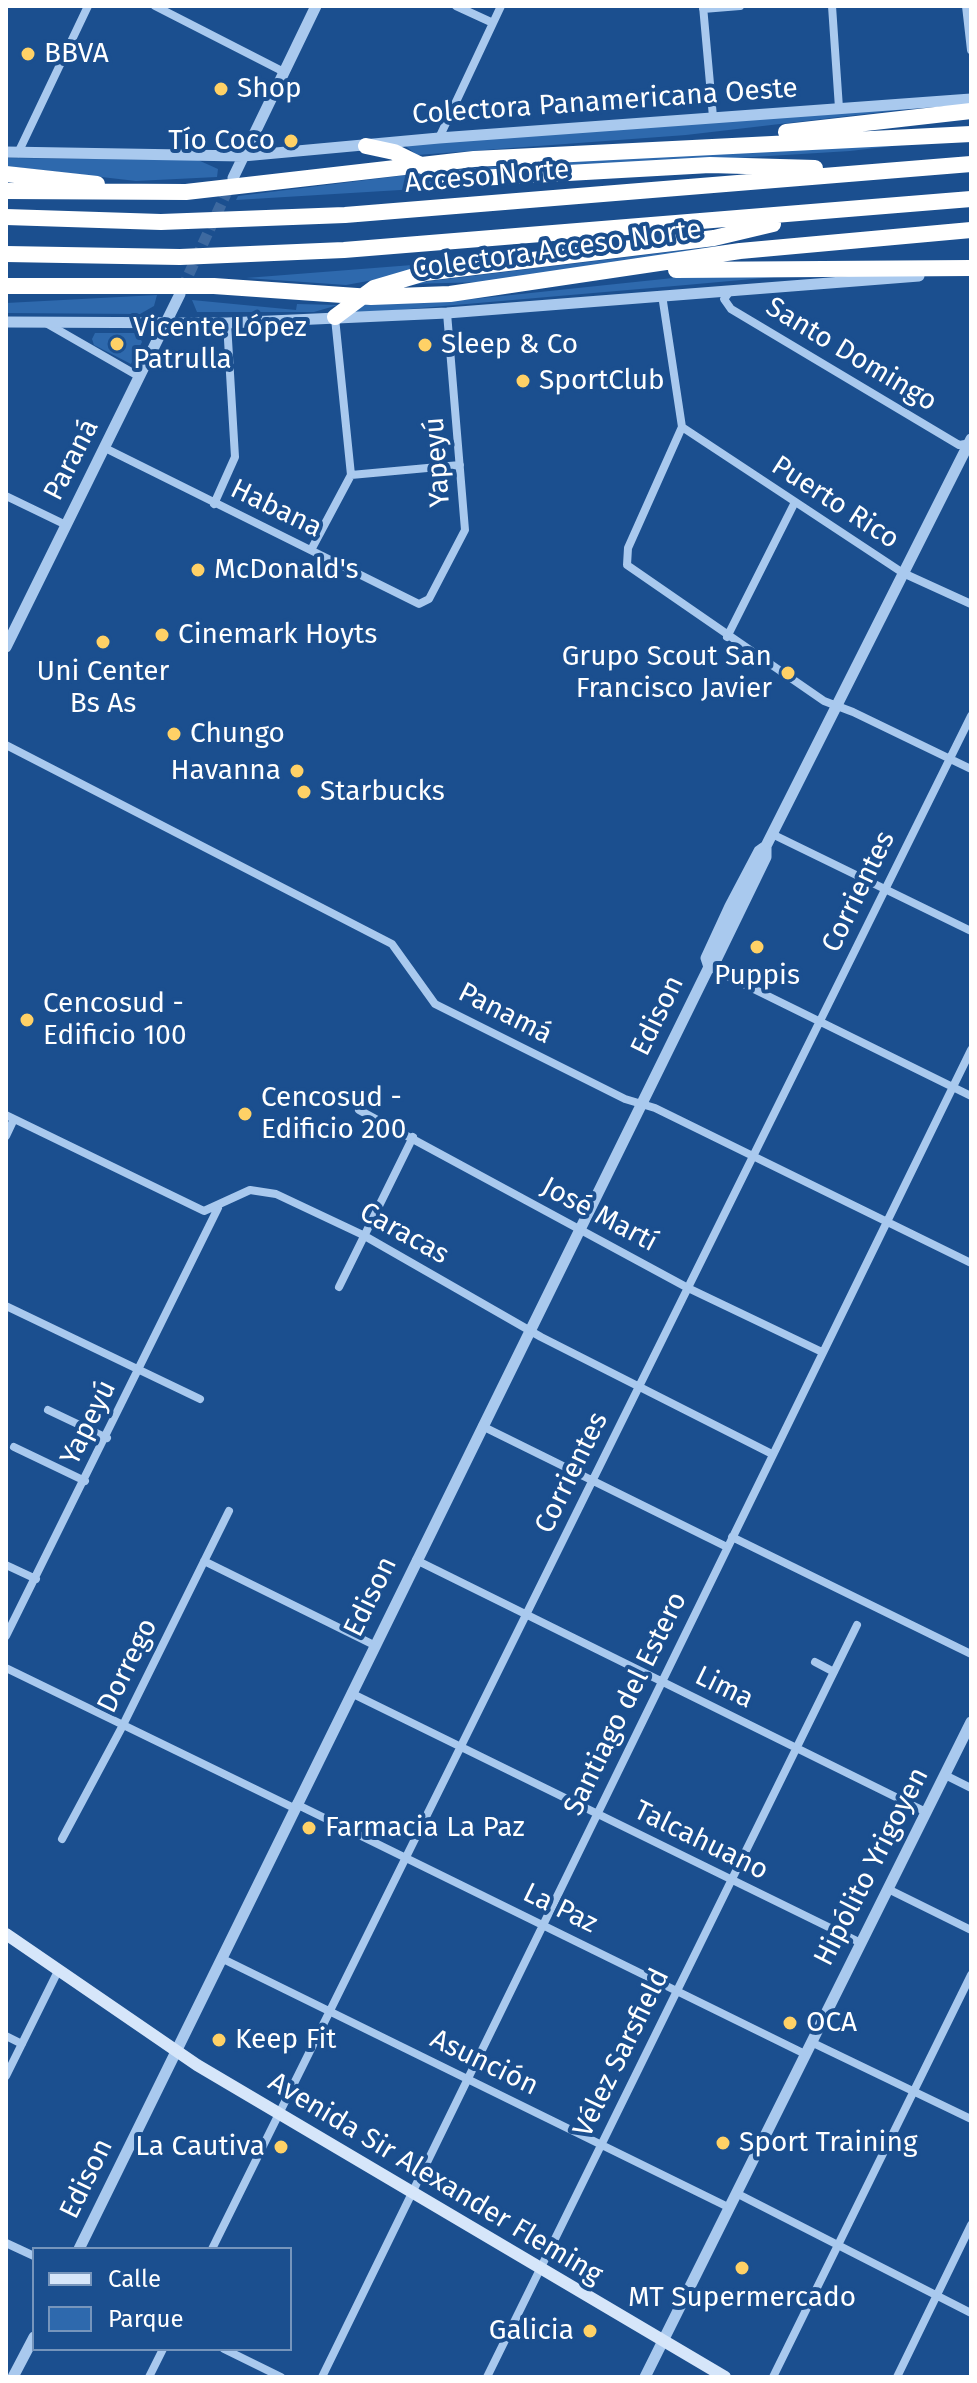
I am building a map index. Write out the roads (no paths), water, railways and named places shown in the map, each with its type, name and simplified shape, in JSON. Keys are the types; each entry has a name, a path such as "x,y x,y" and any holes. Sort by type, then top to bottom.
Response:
{"highway":[{"path":"650,148 971,111"},
{"path":"6,191 188,192 474,159 971,134"},
{"path":"366,146 394,152 439,174 461,179 710,165 900,170"},
{"name":"Acceso Norte","path":"6,217 233,221 971,164"},
{"path":"6,174 188,192"},
{"path":"6,254 180,257 344,250 971,199"},
{"path":"335,317 368,292 398,279 714,238 826,211"},
{"name":"Colectora Acceso Norte","path":"6,286 214,286 411,297 495,290 740,251 971,230"},
{"path":"595,274 695,269 971,270"},
{"path":"6,297 138,284"}],"main road":[{"name":"Avenida Sir Alexander Fleming","path":"6,1934 177,2051 278,2115 725,2377"}],"street":[{"path":"12,152 88,6"},
{"path":"155,6 284,72"},
{"path":"233,178 316,6"},
{"path":"456,6 493,23"},
{"path":"439,138 501,6"},
{"path":"713,117 703,8 740,6"},
{"path":"832,6 839,108"},
{"path":"966,6 971,50"},
{"name":"Colectora Panamericana Oeste","path":"12,152 243,156 439,138 971,99"},
{"path":"6,322 227,323 447,313 971,270"},
{"name":"Santo Domingo","path":"730,291 724,299 731,309 959,445 970,442"},
{"name":"Paraná","path":"6,647 180,294"},
{"path":"662,295 682,427 628,548 627,565 727,637 837,707 971,769"},
{"name":"Yapeyú","path":"429,599 465,530 447,313"},
{"path":"311,550 351,475 335,317"},
{"path":"45,323 140,377"},
{"path":"214,504 235,457 227,323"},
{"name":"Puerto Rico","path":"682,427 794,504 903,573 971,604"},
{"name":"Edison","path":"80,2247 709,967 706,958 730,906 759,851 766,846 970,442"},
{"name":"Habana","path":"105,448 408,601 419,604 429,599"},
{"path":"351,475 460,465"},
{"path":"6,496 66,525"},
{"path":"727,637 794,504"},
{"name":"Corrientes","path":"213,2247 971,716"},
{"name":"Panamá","path":"6,745 392,944 435,1004 971,1263"},
{"path":"772,834 971,931"},
{"path":"709,967 971,1096"},
{"name":"Santiago del Estero","path":"322,2377 971,1050"},
{"name":"José Martí","path":"359,1110 688,1288 822,1352"},
{"path":"6,1136 10,1117 204,1211 218,1208"},
{"path":"339,1287 413,1137"},
{"name":"Caracas","path":"218,1208 236,1194 258,1190 363,1235 530,1330 772,1454"},
{"name":"Yapeyú","path":"6,1636 107,1438 218,1208"},
{"path":"6,1306 200,1399"},
{"path":"48,1410 107,1438"},
{"path":"482,1426 727,1547"},
{"path":"14,1447 85,1481"},
{"name":"Dorrego","path":"62,1839 122,1727 229,1511"},
{"path":"732,1537 971,1654"},
{"name":"Lima","path":"416,1560 926,1812"},
{"path":"204,1561 374,1645"},
{"path":"6,1565 36,1579"},
{"name":"Vélez Sarsfield","path":"487,2377 857,1625"},
{"path":"815,1662 834,1672"},
{"name":"La Paz","path":"6,1668 122,1727 406,1858 805,2054"},
{"name":"Talcahuano","path":"351,1693 861,1943"},
{"name":"Hipólito Yrigoyen","path":"645,2377 971,1722"},
{"path":"945,1775 971,1788"},
{"path":"888,1889 971,1930"},
{"name":"Asunción","path":"221,1958 728,2207"},
{"path":"6,2076 58,1971"},
{"path":"773,2377 971,1975"},
{"path":"6,2036 22,2044"},
{"path":"811,2042 971,2119"},
{"path":"736,2193 971,2313"},
{"path":"897,2377 971,2225"},
{"path":"6,2243 32,2255"},
{"path":"13,2377 32,2341"},
{"path":"149,2377 162,2351"},
{"path":"228,2351 281,2377"}],"tunnel":[{"path":"182,289 230,185"}],"place":[{"name":"BBVA","path":"28,54"},
{"name":"Shop","path":"221,89"},
{"name":"Tío Coco","path":"291,141"},
{"name":"Vicente López Patrulla","path":"117,344"},
{"name":"Sleep & Co","path":"425,345"},
{"name":"SportClub","path":"523,381"},
{"name":"McDonald's","path":"198,570"},
{"name":"Cinemark Hoyts","path":"162,635"},
{"name":"Uni Center Bs As","path":"103,642"},
{"name":"Grupo Scout San Francisco Javier","path":"788,673"},
{"name":"Chungo","path":"174,734"},
{"name":"Havanna","path":"297,771"},
{"name":"Starbucks","path":"304,792"},
{"name":"Puppis","path":"757,947"},
{"name":"Cencosud - Edificio 100","path":"27,1020"},
{"name":"Cencosud - Edificio 200","path":"245,1114"},
{"name":"Farmacia La Paz","path":"309,1828"},
{"name":"OCA","path":"790,2023"},
{"name":"Keep Fit","path":"219,2040"},
{"name":"Sport Training","path":"723,2143"},
{"name":"La Cautiva","path":"281,2147"},
{"name":"MT Supermercado","path":"742,2268"},
{"name":"Galicia","path":"590,2331"}]}
